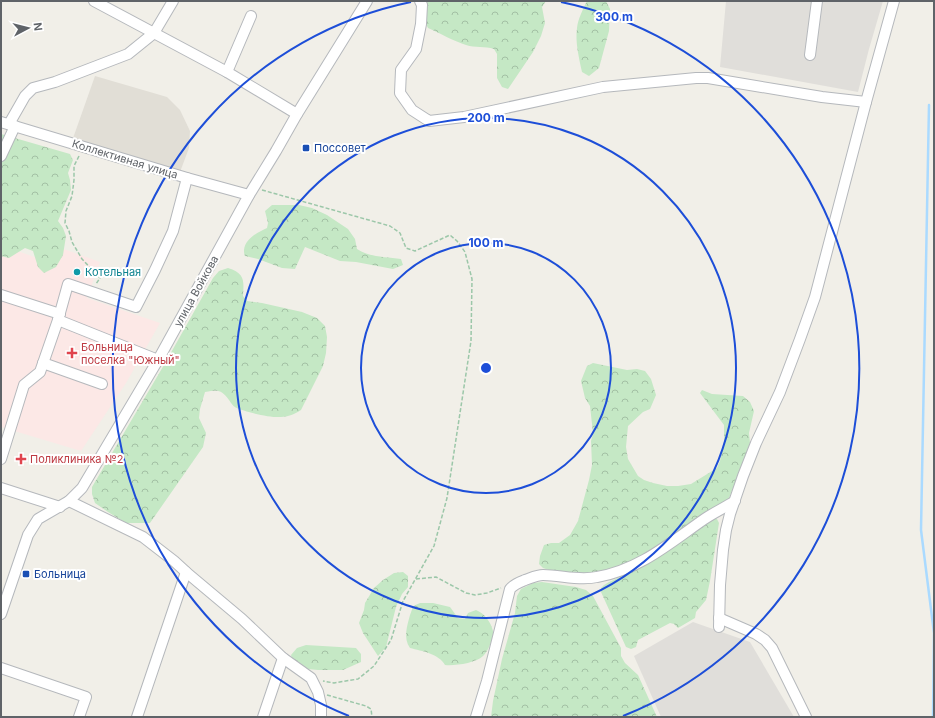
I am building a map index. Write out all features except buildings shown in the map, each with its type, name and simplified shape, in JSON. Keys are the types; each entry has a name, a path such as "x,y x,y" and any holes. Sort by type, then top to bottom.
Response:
{"street":[{"path":"94,1 228,72 297,114"},
{"path":"1,156 8,124 25,96 34,88 55,82 128,54 154,33 173,1"},
{"name":"улица Войкова","path":"1,614 28,535 38,519 64,504 82,488 158,360 251,192 367,1"},
{"path":"420,1 422,5 421,24 416,49 401,70 400,93 412,110 429,121 464,117 603,87 696,78 708,78 822,97 866,102"},
{"path":"810,55 817,1"},
{"path":"806,717 772,648 765,640 756,634 719,623 723,550 726,530 743,476 756,443 780,392 815,297 894,1"},
{"path":"228,72 251,16"},
{"name":"Коллективная улица","path":"8,124 187,178 251,192"},
{"path":"1,459 24,385 40,372 59,317 68,284 136,306 173,231 187,178"},
{"path":"1,295 59,317 158,360"},
{"path":"43,363 102,384"},
{"path":"1,488 64,504 143,537 174,561 242,619 283,658 311,678 318,692 321,706 321,717"},
{"path":"476,717 487,682 512,586 535,576 542,575 596,578 630,568 661,550 734,501"},
{"path":"137,717 186,572"},
{"path":"263,717 283,658"},
{"path":"1,668 86,697 79,717"}],"path":[{"path":"83,147 74,166 72,196 66,211 65,222 72,242 82,259 100,278 92,292"},
{"path":"251,192 390,226 400,233 406,248 415,251 450,236 457,241 465,252 472,279 471,341 447,498 434,546 403,601 391,640 374,666 358,679 334,683 311,678"},
{"path":"416,579 436,577 466,593 475,594 487,593 503,587 512,586"},
{"path":"318,692 366,706 371,709 372,717"}],"shaded area":[{"path":"726,1 883,1 858,92 720,67"},
{"path":"95,76 167,97 180,110 190,131 189,148 180,172 72,141"},
{"name":"Больница поселка \"Южный\"","path":"1,245 51,263 58,247 100,262 87,298 160,323 126,383 81,451 1,427"},
{"path":"693,622 750,642 794,717 661,717 634,656"}],"green space":[{"path":"426,1 546,1 542,7 545,23 541,36 533,52 508,89 502,87 497,78 497,54 494,49 466,45 428,28 425,22"},
{"path":"587,1 606,1 610,9 609,31 599,68 589,76 582,72 577,39 578,21"},
{"path":"1,134 70,154 73,160 68,173 71,190 58,221 66,236 63,255 56,267 44,273 38,267 33,251 25,248 9,258 1,256"},
{"path":"272,205 299,205 312,208 327,215 348,229 355,239 357,249 372,255 401,259 403,265 393,269 356,262 340,261 305,247 295,269 282,268 245,256 244,250 249,239 267,228 268,223 265,211"},
{"path":"228,268 238,272 242,278 243,296 247,301 302,312 317,318 325,326 327,337 323,366 301,410 286,416 271,417 245,411 234,407 226,396 219,391 205,392 199,418 206,433 203,447 150,523 126,523 95,503 92,494 92,487 213,278 219,271"},
{"path":"593,363 627,370 637,369 645,371 651,379 656,395 650,409 643,412 628,426 626,447 628,459 638,476 653,483 667,486 691,484 717,468 724,442 724,425 700,393 702,390 712,394 743,396 750,402 754,411 749,433 750,443 729,498 725,503 640,560 591,576 552,571 543,568 539,564 544,545 559,543 570,535 578,521 592,465 591,441 593,434 590,406 585,398 581,381 587,366"},
{"path":"713,519 717,519 719,523 710,581 706,600 696,612 695,618 678,628 674,624 670,623 638,640 636,647 631,649 626,647 601,592 601,588 609,582 656,559 705,523"},
{"path":"403,572 408,576 408,587 402,594 396,607 386,647 378,656 363,633 359,623 365,603 374,588 394,573"},
{"path":"542,582 576,587 586,590 593,596 621,648 621,656 625,663 638,675 657,717 491,717 502,659 515,613 517,596 521,589 533,583"},
{"path":"420,603 433,603 450,607 458,618 465,619 468,613 476,610 482,613 489,621 493,631 492,640 485,654 471,662 445,665 439,658 410,648 406,636 408,623 413,607"},
{"path":"306,645 356,648 361,654 361,662 343,670 308,669 293,662 291,655 297,648"}],"waterway":[{"path":"929,105 921,530 934,633"},
{"path":"933,717 934,634"}],"place":[{"name":"Поссовет","path":"306,148"},
{"name":"Котельная","path":"77,272"},
{"name":"Больница поселка \"Южный\"","path":"72,353"},
{"name":"Поликлиника №2","path":"21,459"},
{"name":"Больница","path":"26,574"}]}
